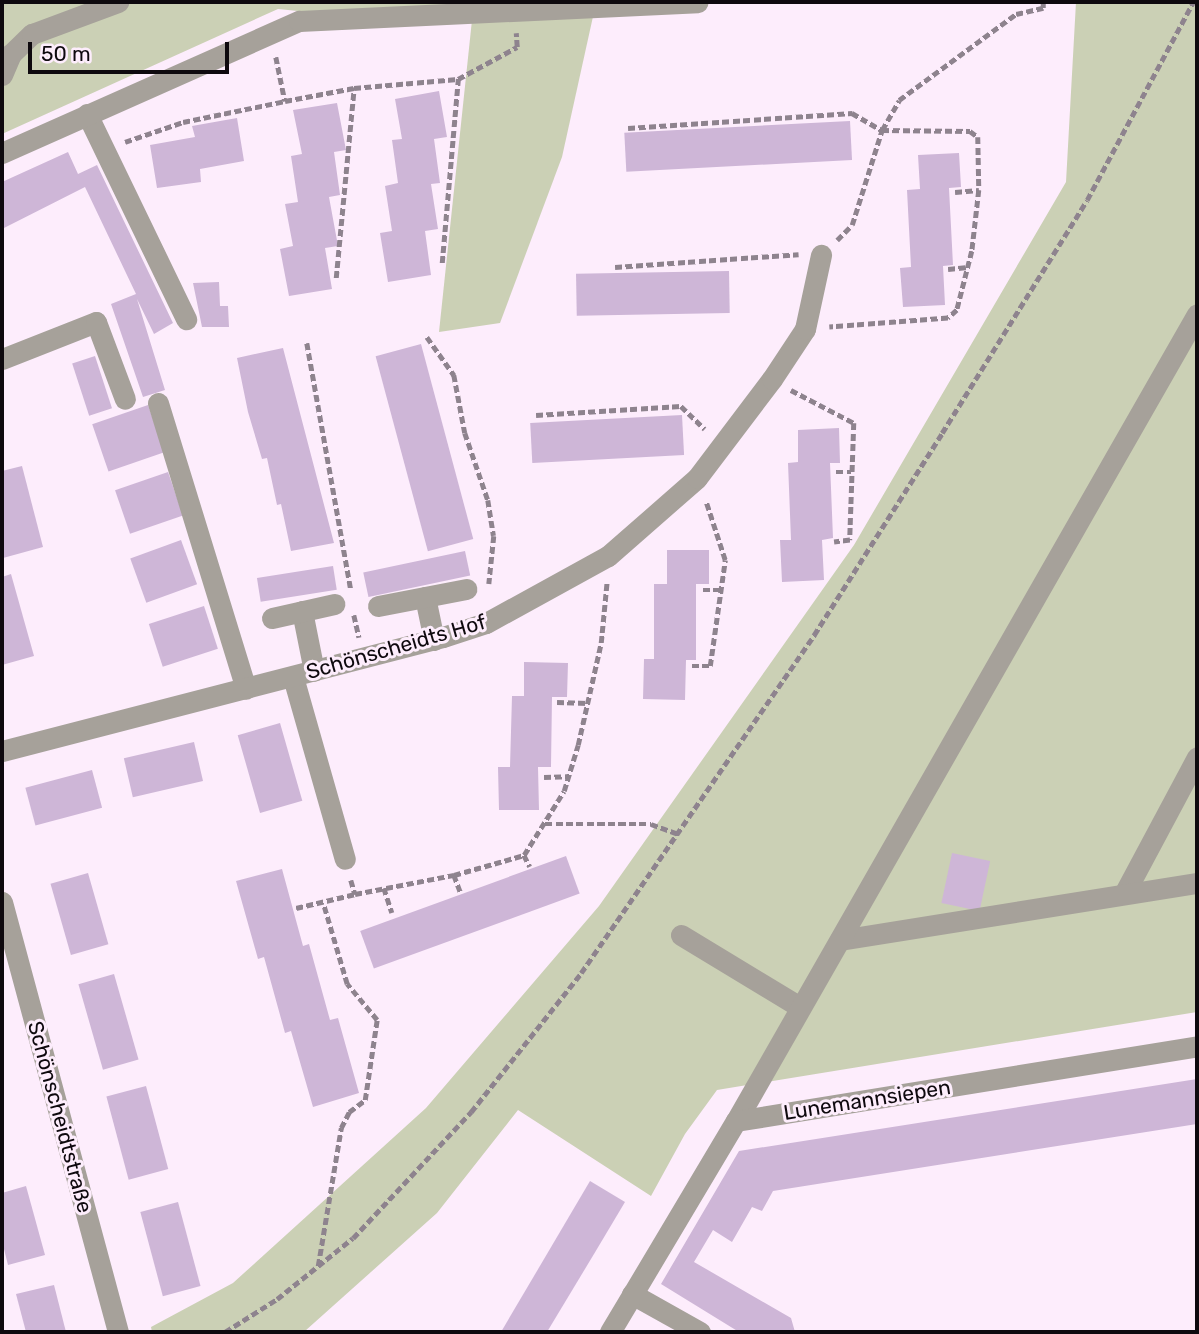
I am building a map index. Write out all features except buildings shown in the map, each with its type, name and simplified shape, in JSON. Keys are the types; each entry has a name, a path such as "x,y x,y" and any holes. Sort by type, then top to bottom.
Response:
{"street":[{"path":"2,75 11,54 32,34 118,2"},
{"path":"2,153 267,32 299,21 698,2"},
{"path":"87,114 186,320"},
{"name":"Schönscheidts Hof","path":"2,751 434,640 485,623 608,556 697,478 772,379 805,329 821,255"},
{"path":"610,1332 736,1121 1197,314"},
{"path":"2,359 96,322 125,399"},
{"path":"158,403 246,689"},
{"path":"378,606 466,589"},
{"path":"425,597 434,640"},
{"path":"272,618 346,603"},
{"path":"302,611 314,671"},
{"name":"Schönscheidts Hof","path":"293,677 345,859"},
{"path":"1124,894 1197,757"},
{"path":"840,940 1197,883"},
{"name":"Schönscheidtstraße","path":"2,902 118,1332"},
{"path":"681,935 800,1007"},
{"name":"Lunemannsiepen","path":"736,1121 1197,1046"},
{"path":"632,1294 700,1332"}],"path":[{"path":"615,267 774,253 821,255 852,225 882,130 899,100 918,83 1005,27 1016,15 1043,8 1043,2"},
{"path":"225,1332 353,1238 471,1112 580,973 814,635 1087,200 1193,2"},
{"path":"104,149 183,122 285,101 354,88 458,79 517,47 515,12"},
{"path":"267,32 285,101"},
{"path":"442,263 458,79"},
{"path":"336,278 354,88"},
{"path":"628,128 852,113 882,130 970,131 980,146 979,190 962,297 948,318 805,329"},
{"path":"955,192 979,190"},
{"path":"948,269 968,268"},
{"path":"427,337 454,375 465,433 492,518 485,623"},
{"path":"307,343 346,603 365,658"},
{"path":"772,379 854,423 850,540 834,541"},
{"path":"536,415 681,406 723,447"},
{"path":"836,472 851,472"},
{"path":"692,666 710,666 726,560 697,478"},
{"path":"296,908 454,875 524,855 544,824 568,776 601,643 608,556"},
{"path":"703,590 720,590"},
{"path":"557,702 588,703"},
{"path":"544,777 568,776"},
{"path":"544,824 651,824 678,834"},
{"path":"524,855 530,867"},
{"path":"345,859 355,894"},
{"path":"454,875 461,893"},
{"path":"384,888 392,913"},
{"path":"318,1266 341,1128 349,1112 365,1100 377,1020 347,984 323,903"}],"green space":[{"path":"2,2 617,2 308,12 278,9 2,134"},
{"path":"1076,2 1197,2 1197,1012 717,1090 685,1134 651,1196 518,1110 437,1213 305,1331 152,1332 151,1327 233,1283 426,1108 599,906 854,545 1066,182"},
{"path":"594,12 562,157 500,323 439,332 472,20"}]}
